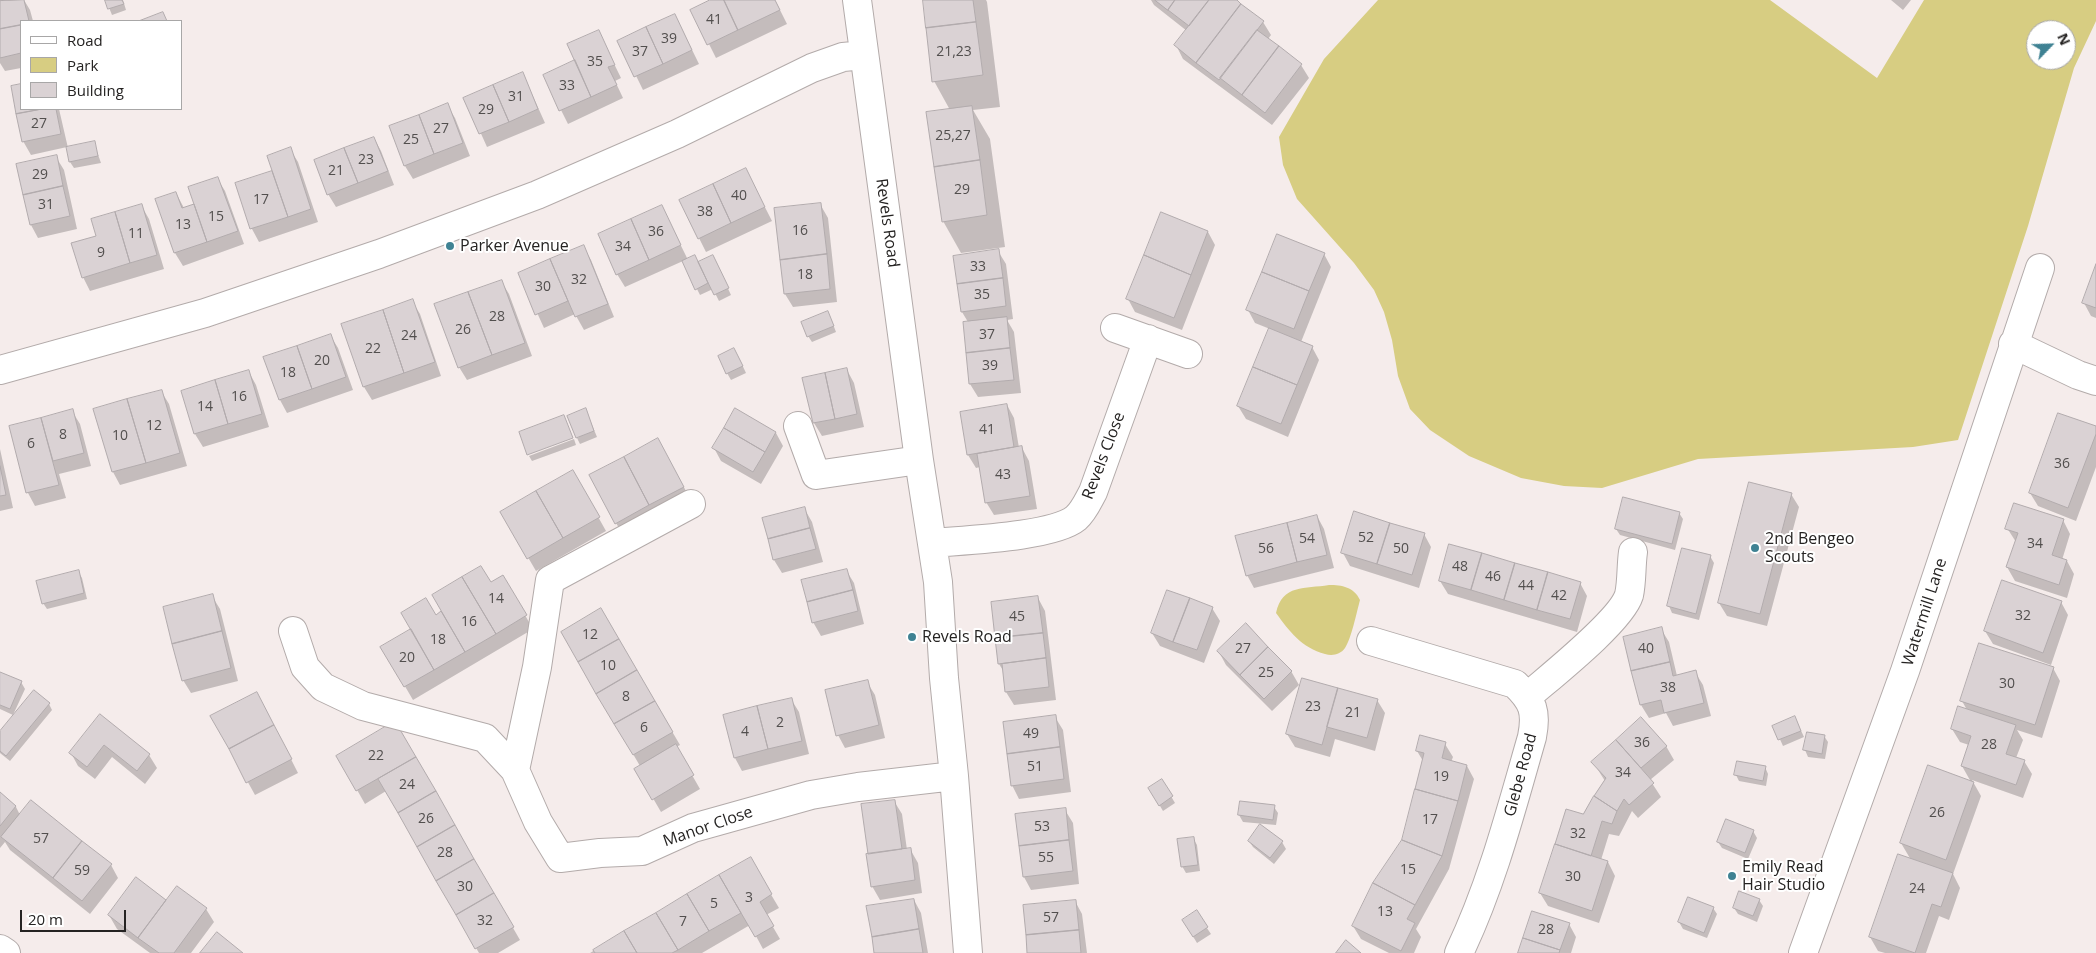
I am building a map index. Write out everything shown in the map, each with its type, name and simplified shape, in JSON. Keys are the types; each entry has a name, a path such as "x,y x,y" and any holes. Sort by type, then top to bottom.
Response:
{"street":[{"name":"Revels Road","path":"857,0 919,460 938,582 944,678 968,953"},
{"path":"0,370 205,313 388,250 537,195 677,134 812,68 843,57 864,55"},
{"name":"Watermill Lane","path":"1803,953 1905,670 2040,268"},
{"path":"1115,328 1188,354"},
{"name":"Revels Close","path":"932,543 1045,531 1065,524 1075,518 1086,506 1092,492 1148,339"},
{"path":"2013,344 2078,375 2096,381"},
{"path":"798,426 816,475 919,460"},
{"path":"515,770 538,667 550,580 690,504"},
{"path":"1371,641 1515,684 1528,696 1597,636 1620,612 1629,595 1633,552"},
{"path":"293,631 305,667 323,687 364,706 485,738 515,770"},
{"name":"Glebe Road","path":"1459,953 1488,887 1532,737 1535,722 1528,696"},
{"name":"Manor Close","path":"515,770 538,822 560,858 600,853 642,851 693,828 811,795 858,787 954,776"},
{"path":"0,949 6,953"}],"green space":[{"path":"1378,0 1770,0 1877,78 1924,0 2096,0 2096,21 2076,64 2076,20 2026,20 2026,70 2073,70 2028,226 1958,440 1913,447 1698,459 1602,488 1564,486 1521,478 1469,456 1430,430 1410,409 1398,376 1392,340 1384,312 1374,290 1354,263 1297,199 1283,165 1279,137 1324,59"},
{"path":"1329,585 1347,588 1354,592 1360,600 1347,644 1341,652 1333,655 1309,648 1291,632 1276,613 1283,597 1289,592 1303,588"}],"building":[{"path":"24,0 29,20 20,20 20,25 0,29 0,1"},
{"path":"105,0 122,0 124,4 108,9"},
{"path":"710,0 724,0 738,30 707,45 690,10"},
{"path":"724,0 775,0 780,10 738,30"},
{"path":"923,0 973,0 976,22 926,28"},
{"path":"1155,0 1175,0 1168,10"},
{"path":"1175,0 1209,0 1189,26 1168,10"},
{"path":"1209,0 1237,0 1241,4 1196,63 1174,45"},
{"path":"1241,4 1264,21 1219,80 1196,63"},
{"path":"163,12 167,20 142,20"},
{"path":"675,14 692,50 663,64 646,27"},
{"path":"976,22 983,75 932,82 926,28"},
{"path":"20,25 20,53 0,58 0,29"},
{"path":"646,27 663,64 634,77 617,41"},
{"path":"599,30 615,65 608,67 617,85 591,97 567,44"},
{"path":"1257,30 1279,46 1242,95 1220,78"},
{"path":"1279,46 1302,64 1265,113 1242,95"},
{"path":"575,60 591,97 559,111 543,75"},
{"path":"523,72 538,109 509,122 493,85"},
{"path":"20,84 20,110 37,110 16,114 11,86"},
{"path":"493,85 509,122 479,134 463,98"},
{"path":"448,103 463,143 434,154 419,115"},
{"path":"972,106 980,160 934,167 926,112"},
{"path":"37,110 56,110 61,134 22,142 16,114"},
{"path":"419,115 434,154 404,166 389,126"},
{"path":"374,137 388,171 358,183 344,148"},
{"path":"95,141 98,156 69,162 66,147"},
{"path":"291,147 311,209 288,217 267,156"},
{"path":"344,148 358,183 327,195 314,160"},
{"path":"57,155 63,186 23,195 16,164"},
{"path":"980,160 987,215 942,222 934,167"},
{"path":"746,168 765,207 731,223 713,184"},
{"path":"272,171 288,217 250,229 235,183"},
{"path":"218,177 238,231 207,242 188,187"},
{"path":"713,184 731,223 698,239 679,200"},
{"path":"63,186 70,216 30,225 23,195"},
{"path":"176,192 182,208 194,204 207,242 174,253 155,199"},
{"path":"821,203 827,254 780,260 774,208"},
{"path":"142,204 157,255 130,263 115,212"},
{"path":"662,205 681,245 649,260 631,219"},
{"path":"115,212 130,263 82,278 71,243 96,236 91,219"},
{"path":"1161,212 1208,231 1191,275 1144,255"},
{"path":"631,219 649,260 616,275 598,234"},
{"path":"1277,234 1325,253 1309,291 1262,272"},
{"path":"584,245 608,304 575,317 550,259"},
{"path":"999,249 1003,278 957,284 953,256"},
{"path":"827,254 830,289 784,294 780,260"},
{"path":"695,255 708,283 695,290 682,261"},
{"path":"713,255 729,288 714,295 698,262"},
{"path":"1144,255 1191,275 1174,318 1126,299"},
{"path":"550,259 568,301 535,315 518,273"},
{"path":"2096,264 2096,308 2082,303"},
{"path":"1262,272 1309,291 1294,329 1246,310"},
{"path":"1003,278 1006,306 961,312 957,284"},
{"path":"502,280 525,343 492,355 468,292"},
{"path":"468,292 492,355 458,368 434,304"},
{"path":"413,299 435,362 404,373 383,310"},
{"path":"383,310 404,373 363,387 341,324"},
{"path":"828,311 834,326 807,337 801,322"},
{"path":"1007,317 1010,348 966,353 963,322"},
{"path":"1269,328 1313,346 1297,385 1253,367"},
{"path":"331,334 346,377 312,389 297,346"},
{"path":"297,346 312,389 279,400 263,357"},
{"path":"734,348 743,366 726,374 718,356"},
{"path":"1010,348 1014,380 969,384 966,353"},
{"path":"1253,367 1297,385 1281,424 1237,406"},
{"path":"847,368 857,414 835,419 825,373"},
{"path":"249,370 262,414 228,424 215,380"},
{"path":"825,373 835,419 813,423 802,378"},
{"path":"215,380 228,424 194,434 181,391"},
{"path":"162,390 180,453 146,463 127,399"},
{"path":"127,399 146,463 112,472 93,409"},
{"path":"1007,404 1014,447 967,455 960,412"},
{"path":"586,408 594,431 576,438 567,416"},
{"path":"735,408 776,432 765,452 724,428"},
{"path":"73,409 84,453 53,461 41,418"},
{"path":"2058,413 2096,426 2096,434 2068,508 2029,493"},
{"path":"564,415 573,438 527,455 519,432"},
{"path":"41,418 59,485 26,493 9,426"},
{"path":"724,428 765,452 753,472 712,448"},
{"path":"658,438 684,487 649,505 624,457"},
{"path":"1022,446 1030,496 985,503 977,454"},
{"path":"624,457 649,505 615,524 589,475"},
{"path":"0,466 6,495 0,496"},
{"path":"573,470 600,517 563,538 536,491"},
{"name":"2nd Bengeo Scouts","path":"1749,482 1792,493 1760,614 1718,603"},
{"path":"536,491 563,538 527,559 500,512"},
{"path":"1623,497 1680,512 1672,544 1615,529"},
{"path":"2014,503 2064,519 2052,555 2067,560 2059,585 2006,567 2018,533 2005,529"},
{"path":"805,507 810,528 768,539 762,518"},
{"path":"1354,511 1390,523 1377,564 1341,553"},
{"path":"1317,515 1327,555 1297,562 1287,523"},
{"path":"1287,523 1297,562 1246,576 1235,536"},
{"path":"1390,523 1425,533 1412,575 1377,564"},
{"path":"810,528 816,549 773,560 768,539"},
{"path":"1449,544 1482,553 1471,590 1439,581"},
{"path":"1682,548 1711,555 1696,614 1667,606"},
{"path":"1482,553 1515,563 1504,600 1471,590"},
{"path":"1515,563 1548,572 1537,610 1504,600"},
{"path":"481,566 491,582 503,575 527,615 496,634 462,577"},
{"path":"847,569 853,590 807,602 801,580"},
{"path":"79,570 84,593 42,604 36,581"},
{"path":"1548,572 1581,582 1570,619 1537,610"},
{"path":"462,577 496,634 465,652 432,595"},
{"path":"2002,580 2062,601 2043,653 1984,631"},
{"path":"853,590 858,611 812,623 807,602"},
{"path":"1167,590 1190,598 1173,642 1151,633"},
{"path":"213,594 222,631 172,644 163,607"},
{"path":"1038,596 1043,633 995,638 991,602"},
{"path":"426,598 436,615 441,611 465,652 434,670 401,613"},
{"path":"1190,598 1213,607 1197,650 1173,642"},
{"path":"601,608 619,639 578,662 561,632"},
{"path":"1246,623 1268,647 1240,675 1217,651"},
{"path":"1662,627 1670,662 1631,671 1623,637"},
{"path":"411,629 434,670 404,687 380,647"},
{"path":"222,631 231,668 182,681 172,644"},
{"path":"1043,633 1046,658 998,664 995,638"},
{"path":"619,639 637,670 596,694 578,662"},
{"path":"1979,643 2054,667 2035,725 1960,701"},
{"path":"1268,647 1292,671 1264,699 1240,675"},
{"path":"1046,658 1049,687 1005,692 1002,664"},
{"path":"1670,662 1673,676 1696,670 1704,703 1664,713 1661,700 1640,705 1631,671"},
{"path":"637,670 655,701 614,724 596,694"},
{"path":"0,672 22,681 10,709 0,705"},
{"path":"1302,678 1338,688 1322,745 1286,734"},
{"path":"868,680 879,725 836,736 825,690"},
{"path":"1338,688 1378,699 1367,738 1327,727"},
{"path":"34,690 50,703 6,756 0,751 0,731"},
{"path":"257,692 274,725 229,749 210,716"},
{"path":"792,698 802,741 768,749 757,706"},
{"path":"655,701 673,732 633,755 614,724"},
{"path":"757,706 768,749 734,758 723,715"},
{"path":"1958,706 2016,725 2006,754 2025,760 2016,785 1961,766 1971,736 1951,729"},
{"path":"100,714 150,754 137,771 104,745 87,767 69,753"},
{"path":"1056,715 1060,747 1007,754 1003,722"},
{"path":"1795,716 1801,731 1778,740 1772,726"},
{"path":"1641,717 1667,746 1641,768 1616,740"},
{"path":"395,721 416,757 356,791 336,756"},
{"path":"274,725 292,759 246,783 229,749"},
{"path":"1807,732 1825,735 1822,754 1803,750"},
{"path":"1420,735 1446,742 1442,758 1467,765 1458,801 1415,789 1424,753 1416,751"},
{"path":"1616,740 1654,783 1629,805 1624,799 1617,811 1594,796 1606,778 1591,762"},
{"path":"676,744 694,775 652,800 634,769"},
{"path":"1060,747 1064,779 1011,786 1007,754"},
{"path":"416,757 436,791 398,813 378,779"},
{"path":"1737,761 1766,766 1763,781 1734,775"},
{"path":"1928,765 1974,782 1946,860 1900,843"},
{"path":"1162,779 1173,796 1159,806 1148,788"},
{"path":"1415,789 1458,801 1442,856 1402,840"},
{"path":"436,791 455,825 417,847 398,813"},
{"path":"0,792 16,806 0,826"},
{"path":"1594,796 1617,811 1612,824 1602,821 1591,856 1555,844 1566,809 1583,814"},
{"path":"31,800 82,841 53,878 1,837"},
{"path":"895,800 902,849 868,854 861,804"},
{"path":"1240,801 1275,805 1273,820 1238,815"},
{"path":"1066,808 1069,840 1019,846 1015,814"},
{"path":"1726,819 1754,830 1745,853 1717,842"},
{"path":"1260,824 1283,841 1270,858 1248,841"},
{"path":"455,825 474,859 436,881 417,847"},
{"path":"1194,837 1198,865 1181,867 1177,839"},
{"path":"1069,840 1073,871 1023,877 1019,846"},
{"path":"1402,840 1442,856 1415,905 1373,883"},
{"path":"82,841 112,864 82,901 53,878"},
{"path":"1555,844 1608,861 1592,911 1539,893"},
{"path":"911,848 915,880 871,887 866,854"},
{"path":"1898,854 1953,873 1941,907 1932,904 1915,953 1869,937"},
{"path":"751,857 772,894 760,902 774,926 755,937 719,875"},
{"path":"474,859 494,893 456,915 436,881"},
{"path":"719,875 741,913 709,931 687,894"},
{"path":"136,877 166,900 138,938 108,915"},
{"path":"1373,883 1415,905 1407,919 1415,923 1401,951 1352,926"},
{"path":"177,886 207,908 174,953 159,953 138,938"},
{"path":"1739,891 1760,899 1753,916 1733,908"},
{"path":"494,893 514,927 475,949 456,915"},
{"path":"687,894 709,931 678,950 656,913"},
{"path":"1688,897 1714,907 1704,933 1678,922"},
{"path":"914,899 919,929 872,937 866,906"},
{"path":"1076,900 1079,930 1026,935 1023,905"},
{"path":"1197,910 1208,927 1193,937 1182,920"},
{"path":"1532,911 1570,923 1560,950 1523,938"},
{"path":"656,913 678,950 672,953 637,953 624,931"},
{"path":"919,929 923,953 874,953 872,937"},
{"path":"1079,930 1081,953 1027,953 1026,935"},
{"path":"624,931 637,953 595,953 593,950"},
{"path":"217,932 243,953 200,953"},
{"path":"1523,938 1560,950 1559,953 1518,953"},
{"path":"1346,940 1361,953 1336,953"}],"place":[{"name":"Parker Avenue","path":"450,246"},
{"name":"2nd Bengeo Scouts","path":"1755,548"},
{"name":"Revels Road","path":"912,637"},
{"name":"Emily Read Hair Studio","path":"1732,876"}]}
